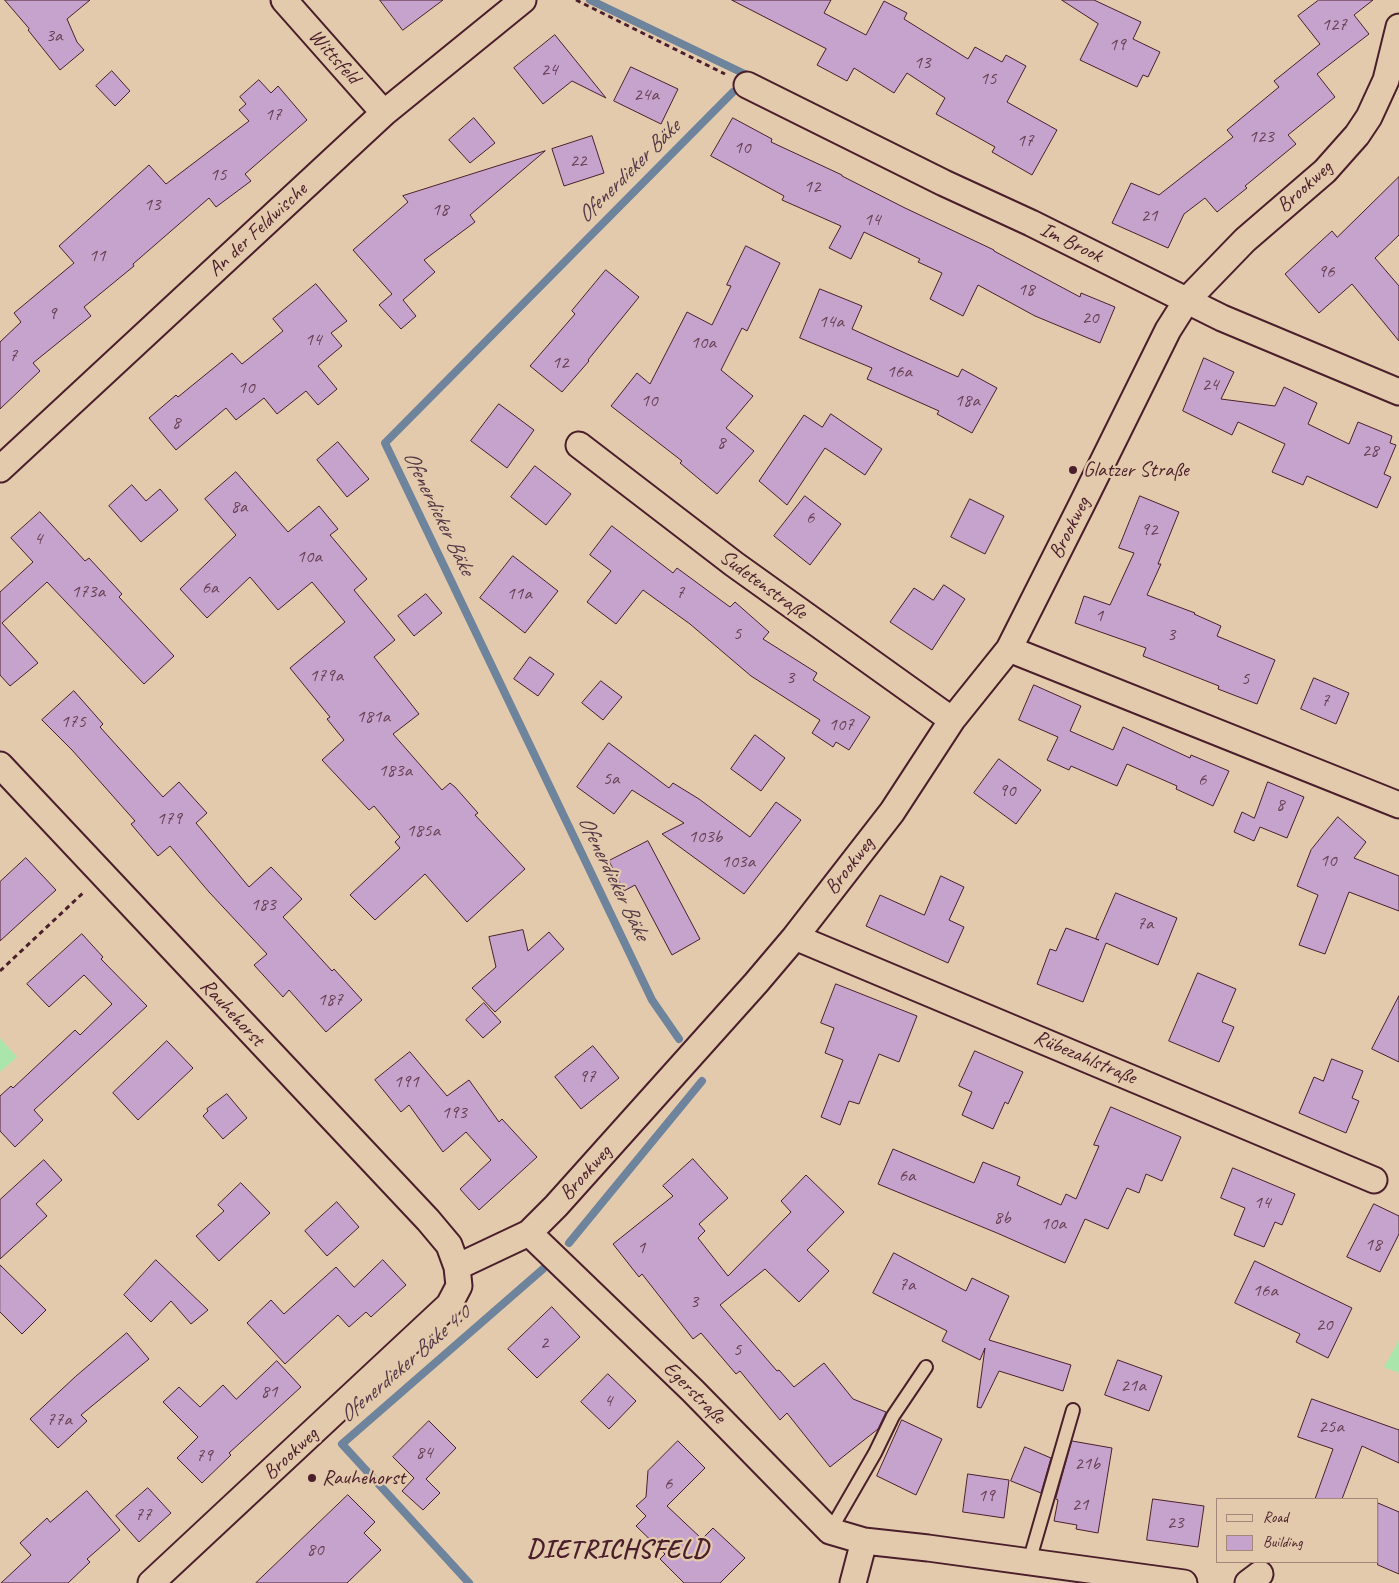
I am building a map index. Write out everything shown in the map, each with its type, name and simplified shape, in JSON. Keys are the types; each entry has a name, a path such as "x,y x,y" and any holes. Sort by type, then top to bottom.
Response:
{"street":[{"name":"Wittsfeld","path":"284,0 384,113"},
{"name":"An der Feldwische","path":"0,469 384,113 523,0"},
{"name":"Brookweg","path":"151,1583 449,1305 459,1286 457,1266 529,1233 556,1206 796,936 892,812 952,720 1009,649 1082,506 1168,330 1187,300 1245,240 1325,171 1358,135 1369,117 1386,80 1399,27"},
{"name":"Im Brook","path":"747,85 1222,318 1399,392"},
{"name":"Sudetenstraße","path":"579,445 720,554 952,720"},
{"path":"1009,649 1399,805"},
{"name":"Rauhehorst","path":"0,765 428,1220 449,1245 457,1266"},
{"name":"Rübezahlstraße","path":"796,936 1374,1180"},
{"name":"Egerstraße","path":"529,1233 693,1391 830,1531"},
{"path":"830,1531 864,1540 1184,1583"},
{"path":"852,1583 864,1540"}],"lane":[{"path":"830,1531 876,1453 893,1416 926,1367"},
{"path":"1029,1562 1073,1410"}],"path":[{"path":"576,0 747,85"},
{"path":"0,971 103,874"}],"green space":[{"path":"0,1038 17,1057 0,1072"},
{"path":"1399,1340 1399,1373 1384,1367"}],"building":[{"path":"5,0 90,0 67,19 77,42 84,50 60,70"},
{"path":"380,0 443,0 403,30"},
{"path":"732,0 831,0 824,13 866,35 884,1 907,13 904,19 968,59 975,47 1002,62 1006,55 1026,66 1007,102 1057,130 1032,175 992,152 995,147 936,114 945,98 907,73 894,93 854,68 847,81 817,65 826,49"},
{"path":"1062,0 1094,0 1141,22 1133,39 1160,52 1148,77 1143,75 1137,87 1080,60 1098,24"},
{"path":"1319,0 1373,0 1354,15 1369,34 1317,74 1335,97 1288,135 1296,144 1217,212 1205,198 1184,214 1168,248 1112,223 1131,183 1159,195 1233,137 1227,130 1279,87 1274,81 1320,44 1298,16"},
{"path":"555,35 606,98 572,81 543,104 514,68"},
{"path":"631,67 678,89 661,124 614,101"},
{"path":"112,71 130,91 115,106 96,86"},
{"path":"259,80 271,93 278,86 307,120 245,174 251,181 216,207 209,198 133,264 134,266 84,307 91,316 33,363 40,371 0,409 0,342 21,322 14,313 74,263 59,246 149,165 166,184 249,121 239,110 246,104 240,97"},
{"path":"474,118 495,143 470,163 449,140"},
{"path":"733,118 772,139 771,142 994,250 1080,297 1081,293 1115,307 1100,343 1035,316 978,285 963,316 930,299 942,273 918,262 920,259 864,232 851,259 829,248 841,226 782,200 784,196 711,156"},
{"path":"592,136 604,173 564,186 552,149"},
{"path":"545,151 470,215 475,222 424,260 435,272 403,300 416,316 401,329 379,305 392,294 353,250 408,202 403,196"},
{"path":"1399,177 1399,235 1375,258 1399,286 1399,341 1352,284 1319,313 1285,274 1332,231 1337,237"},
{"path":"746,246 780,263 747,331 742,328 721,370 753,396 726,428 754,451 717,494 680,463 682,461 611,406 637,373 650,384 687,312 712,325 731,286 727,285"},
{"path":"606,270 639,297 562,392 530,366 575,314 572,311"},
{"path":"316,284 347,321 331,333 342,346 318,366 337,389 318,405 306,391 277,414 264,398 236,420 226,408 176,450 149,418 232,353 242,364 283,331 273,319"},
{"path":"820,289 862,306 852,329 958,377 962,369 997,388 972,433 937,414 939,411 867,379 872,368 800,338"},
{"path":"1204,358 1234,372 1221,399 1275,406 1284,387 1317,403 1308,424 1349,444 1358,422 1392,436 1390,443 1396,445 1384,474 1391,477 1377,508 1307,476 1303,485 1272,472 1285,444 1238,422 1232,435 1183,411"},
{"path":"499,404 534,430 507,468 471,441"},
{"path":"831,414 882,449 865,475 825,448 787,505 759,481 804,415 822,427"},
{"path":"338,442 369,479 347,497 317,460"},
{"path":"535,466 571,494 546,525 511,497"},
{"path":"236,472 288,532 319,506 338,529 330,535 367,579 354,590 395,640 374,657 419,714 393,734 442,790 450,783 455,787 478,813 475,815 525,869 467,922 425,874 375,920 350,895 400,848 395,842 400,837 374,806 369,810 322,760 344,740 327,719 330,717 290,668 345,622 312,582 278,610 250,577 207,618 180,589 236,535 205,499"},
{"path":"132,485 146,501 160,489 178,510 141,542 109,506"},
{"path":"805,496 841,524 810,565 774,536"},
{"path":"1140,496 1179,512 1158,564 1161,564 1147,595 1195,613 1221,626 1217,636 1275,660 1257,704 1218,689 1219,686 1143,656 1146,648 1075,623 1084,596 1110,605 1134,553 1119,548"},
{"path":"970,499 1004,516 985,554 951,537"},
{"path":"40,512 85,561 89,558 122,594 119,597 174,656 144,684 47,582 2,623 38,663 10,686 0,675 0,592 33,562 11,538"},
{"path":"612,526 673,573 677,568 730,607 735,602 769,632 763,639 817,673 813,680 870,717 849,750 836,742 833,747 812,733 820,720 751,676 690,624 643,590 616,624 587,602 611,571 590,555"},
{"path":"513,556 558,591 525,633 480,598"},
{"path":"944,585 965,599 932,650 890,622 914,588 933,600"},
{"path":"426,594 442,613 414,636 398,616"},
{"path":"530,657 554,674 538,696 514,679"},
{"path":"1314,678 1349,693 1336,724 1301,709"},
{"path":"601,681 622,697 603,720 582,703"},
{"path":"1034,685 1081,706 1070,731 1113,750 1123,727 1190,758 1191,755 1229,771 1213,806 1176,789 1177,786 1127,764 1117,786 1071,766 1069,770 1047,760 1058,737 1019,720"},
{"path":"74,691 103,724 100,727 163,797 179,782 207,813 196,823 249,887 271,867 302,899 283,917 332,971 334,969 362,1000 326,1032 289,990 283,997 254,965 267,954 209,892 170,846 158,856 131,824 135,821 72,750 42,720"},
{"path":"755,735 785,758 761,791 731,769"},
{"path":"609,743 669,788 673,783 699,799 750,837 776,802 801,820 744,894 662,834 684,823 632,790 614,814 577,787"},
{"path":"999,759 1041,790 1016,824 974,793"},
{"path":"1268,782 1304,797 1287,838 1260,827 1254,841 1234,832 1242,812 1254,818"},
{"path":"1338,817 1366,842 1354,858 1399,876 1399,911 1349,892 1325,954 1299,945 1318,895 1297,886 1311,850"},
{"path":"648,841 700,939 672,955 635,885 624,891 609,861"},
{"path":"26,858 56,890 0,941 0,882"},
{"path":"941,876 964,887 949,920 964,927 948,963 866,926 880,895 924,915"},
{"path":"1116,893 1177,918 1158,965 1106,943 1083,1002 1037,984 1050,949 1056,951 1066,928 1096,939"},
{"path":"523,930 528,951 549,932 564,949 495,1012 472,988 496,967 489,937"},
{"path":"82,934 103,957 101,959 147,1006 34,1110 43,1120 15,1147 0,1131 0,1096 11,1086 13,1088 75,1030 80,1035 112,1004 84,975 49,1007 27,984"},
{"path":"1198,973 1236,989 1222,1022 1234,1027 1219,1062 1169,1041"},
{"path":"836,984 917,1016 899,1062 879,1054 859,1104 849,1101 840,1125 821,1117 843,1060 825,1053 834,1028 821,1023"},
{"path":"1399,996 1399,1062 1372,1049"},
{"path":"484,1003 501,1022 483,1038 466,1020"},
{"path":"167,1041 193,1068 138,1120 113,1093"},
{"path":"593,1046 619,1078 581,1109 555,1077"},
{"path":"975,1051 1023,1072 1008,1104 1005,1102 993,1129 962,1115 972,1092 959,1086"},
{"path":"410,1052 447,1096 469,1080 499,1122 502,1119 537,1157 479,1210 460,1189 491,1160 466,1132 443,1152 409,1105 401,1112 375,1080"},
{"path":"1332,1059 1363,1071 1352,1098 1359,1101 1346,1133 1299,1113 1314,1077 1323,1081"},
{"path":"227,1094 247,1118 223,1139 203,1116 208,1111 207,1109"},
{"path":"1111,1107 1181,1137 1162,1181 1146,1174 1139,1193 1127,1188 1108,1229 1085,1219 1065,1263 878,1184 893,1149 974,1183 983,1162 1020,1177 1017,1185 1061,1205 1066,1194 1076,1199 1099,1146 1094,1145"},
{"path":"693,1159 728,1198 699,1224 705,1231 698,1238 728,1276 791,1212 781,1201 806,1175 844,1212 807,1250 829,1271 799,1302 765,1269 720,1305 777,1371 779,1370 794,1387 824,1363 853,1399 886,1412 878,1429 830,1467 787,1413 780,1420 740,1371 736,1374 701,1333 693,1339 642,1274 639,1277 613,1244 673,1196 663,1186"},
{"path":"44,1160 62,1180 36,1204 47,1216 0,1259 0,1200"},
{"path":"1233,1168 1295,1194 1282,1225 1275,1222 1264,1247 1234,1235 1245,1208 1221,1198"},
{"path":"241,1183 270,1213 219,1261 196,1236 224,1211 218,1205"},
{"path":"337,1202 359,1227 327,1256 305,1231"},
{"path":"1374,1204 1399,1216 1399,1234 1380,1272 1347,1257"},
{"path":"894,1253 966,1291 972,1278 1009,1296 989,1340 1071,1365 1063,1391 999,1371 981,1408 977,1407 985,1348 980,1360 942,1341 947,1331 873,1293"},
{"path":"156,1260 208,1310 191,1324 171,1301 151,1322 124,1295"},
{"path":"383,1260 406,1285 371,1317 366,1312 349,1327 338,1315 285,1364 247,1323 271,1300 284,1314 336,1267 354,1287"},
{"path":"1255,1261 1352,1308 1328,1358 1296,1342 1300,1334 1235,1303"},
{"path":"0,1265 46,1310 22,1334 0,1312"},
{"path":"552,1307 580,1337 537,1378 508,1349"},
{"path":"127,1333 149,1359 81,1415 87,1421 58,1448 30,1419 75,1377"},
{"path":"1118,1360 1162,1376 1149,1411 1105,1395"},
{"path":"277,1361 301,1387 229,1453 231,1455 202,1483 177,1458 198,1437 163,1402 179,1387 200,1407 223,1385 236,1399"},
{"path":"608,1374 636,1401 609,1429 581,1402"},
{"path":"1312,1399 1399,1430 1399,1463 1362,1446 1342,1498 1315,1498 1333,1449 1298,1437"},
{"path":"902,1420 942,1439 916,1495 877,1476"},
{"path":"429,1421 456,1448 426,1479 440,1493 423,1510 402,1491 414,1478 393,1457"},
{"path":"678,1441 705,1468 667,1506 702,1539 713,1528 745,1558 720,1583 684,1583 660,1559 665,1554 636,1526 646,1516 636,1506 646,1497 648,1471"},
{"path":"1072,1441 1112,1448 1098,1533 1076,1529 1077,1525 1054,1521 1058,1500 1056,1499"},
{"path":"1025,1447 1051,1458 1041,1493 1011,1481"},
{"path":"968,1474 1009,1480 1004,1518 963,1512"},
{"path":"148,1488 171,1513 139,1542 116,1516"},
{"path":"87,1491 120,1530 87,1559 90,1562 68,1583 1,1583 31,1555 20,1543 47,1518 50,1522"},
{"path":"348,1495 375,1522 364,1533 381,1550 347,1583 256,1583"},
{"path":"1153,1499 1204,1506 1198,1547 1147,1540"},
{"path":"1379,1503 1399,1512 1399,1574 1378,1565"}],"waterway":[{"name":"Ofenerdieker Bäke","path":"590,0 748,77"},
{"name":"Ofenerdieker Bäke","path":"679,1039 652,1000 385,443 733,92"},
{"name":"Ofenerdieker Bäke","path":"569,1243 702,1081"},
{"name":"Ofenerdieker Bäke 4.0","path":"469,1583 342,1444 543,1269"}],"place":[{"name":"Glatzer Straße","path":"1073,470"},
{"name":"Rauhehorst","path":"312,1478"}],"district":[{"name":"DIETRICHSFELD","path":"618,1550"}]}
